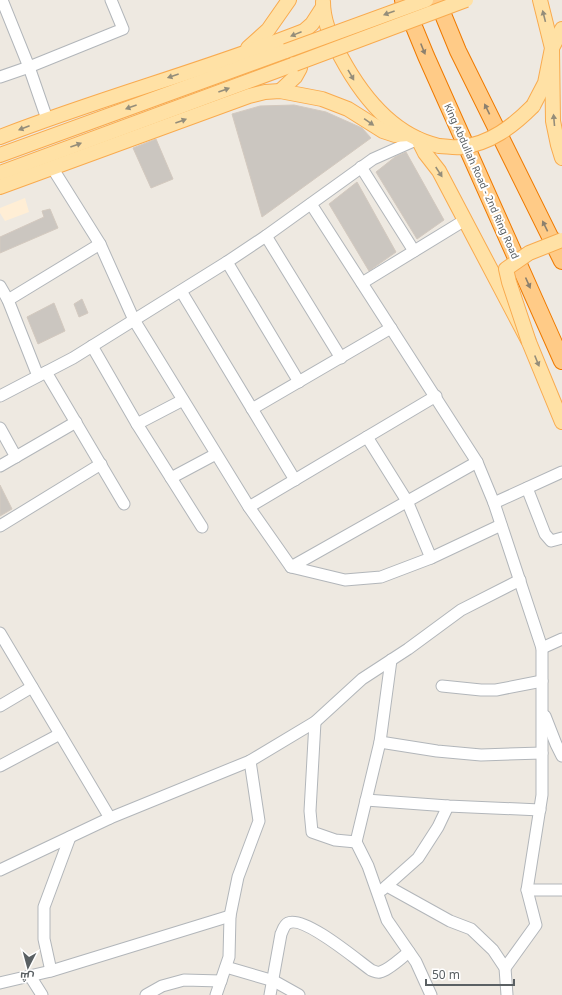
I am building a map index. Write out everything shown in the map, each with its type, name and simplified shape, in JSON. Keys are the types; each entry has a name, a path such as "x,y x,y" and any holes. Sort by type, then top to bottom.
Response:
{"highway":[{"name":"King Abdullah Road - 2nd Ring Road","path":"403,0 426,56 562,361"},
{"path":"437,0 458,50 562,261"}],"main road":[{"path":"242,53 268,30 289,0"},
{"path":"0,156 426,0"},
{"path":"0,173 466,0"},
{"path":"540,0 552,48 553,121 562,158"},
{"path":"323,4 331,38 353,78 368,99 387,118 413,136 439,146 461,147 492,139 518,121 533,106 544,83 552,48 562,29"},
{"path":"0,137 46,119 304,31 312,24 323,4"},
{"path":"263,46 289,47 295,51 299,60 300,68 295,77 280,92"},
{"path":"0,187 53,169 249,96 265,92 280,92 322,99 348,108 383,131 395,135 413,136"},
{"path":"413,136 439,171 529,342"},
{"path":"562,240 529,253 506,269 529,342 562,422"}],"street":[{"path":"2,0 29,67 46,119"},
{"path":"0,77 29,67 123,29 111,0"},
{"path":"0,396 92,346 181,291 266,236 373,159 413,136"},
{"path":"362,167 414,251"},
{"path":"53,169 100,244 134,320 249,507 291,567 345,580 381,577 431,558 501,525"},
{"path":"311,204 436,396 477,462 494,503 542,648 542,795 527,890 536,925 505,968"},
{"path":"362,283 465,220"},
{"path":"266,236 341,358"},
{"path":"6,305 100,244"},
{"path":"227,262 299,382"},
{"path":"0,286 6,305 42,374 76,422 124,504"},
{"path":"181,291 295,480"},
{"path":"252,409 391,328"},
{"path":"92,346 137,424 202,527"},
{"path":"249,507 436,396"},
{"path":"137,424 183,400"},
{"path":"0,466 76,422"},
{"path":"0,428 16,457"},
{"path":"367,437 407,501 431,558"},
{"path":"171,478 216,454"},
{"path":"291,567 477,462"},
{"path":"0,526 101,464"},
{"path":"494,503 562,472"},
{"path":"527,488 545,534 551,541 562,538"},
{"path":"0,870 110,818 250,761 315,722 362,679 461,610 520,580"},
{"path":"0,632 3,644 32,687 110,818"},
{"path":"542,648 562,639"},
{"path":"391,660 380,742 356,842 368,866 387,920 416,962 431,995"},
{"path":"442,686 496,690 542,681"},
{"path":"0,706 32,687"},
{"path":"542,710 562,756"},
{"path":"315,722 310,811 312,832 335,840 356,842"},
{"path":"0,766 60,734"},
{"path":"380,742 437,752 481,755 542,753"},
{"path":"216,995 229,957 230,916 238,877 259,820 250,761"},
{"path":"366,800 448,806 540,810"},
{"path":"377,895 418,858 438,827 448,806"},
{"path":"51,971 44,939 44,907 70,837"},
{"path":"387,886 450,921 471,929 493,950 505,968 506,995"},
{"path":"527,890 562,890"},
{"path":"0,983 51,971 230,916"},
{"path":"270,995 274,980 281,934 284,926 288,923 296,922 319,932 371,970 377,972 387,969 410,952"},
{"path":"226,967 274,980 299,995"},
{"path":"30,976 42,995"},
{"path":"146,995 162,986 184,980 221,981"}],"shaded area":[{"path":"25,198 29,212 5,221 0,213 0,208"}],"building":[{"path":"294,105 326,112 362,128 371,138 262,217 232,114 260,106"},
{"path":"156,139 173,179 151,188 133,148"},
{"path":"406,152 444,220 417,239 376,172 395,157"},
{"path":"357,182 396,252 369,271 329,204"},
{"path":"50,209 58,228 0,253 0,237 44,217 42,211"},
{"path":"82,299 88,313 79,317 74,304"},
{"path":"54,303 65,331 38,344 27,317"},
{"path":"0,485 12,509 0,516"}]}
